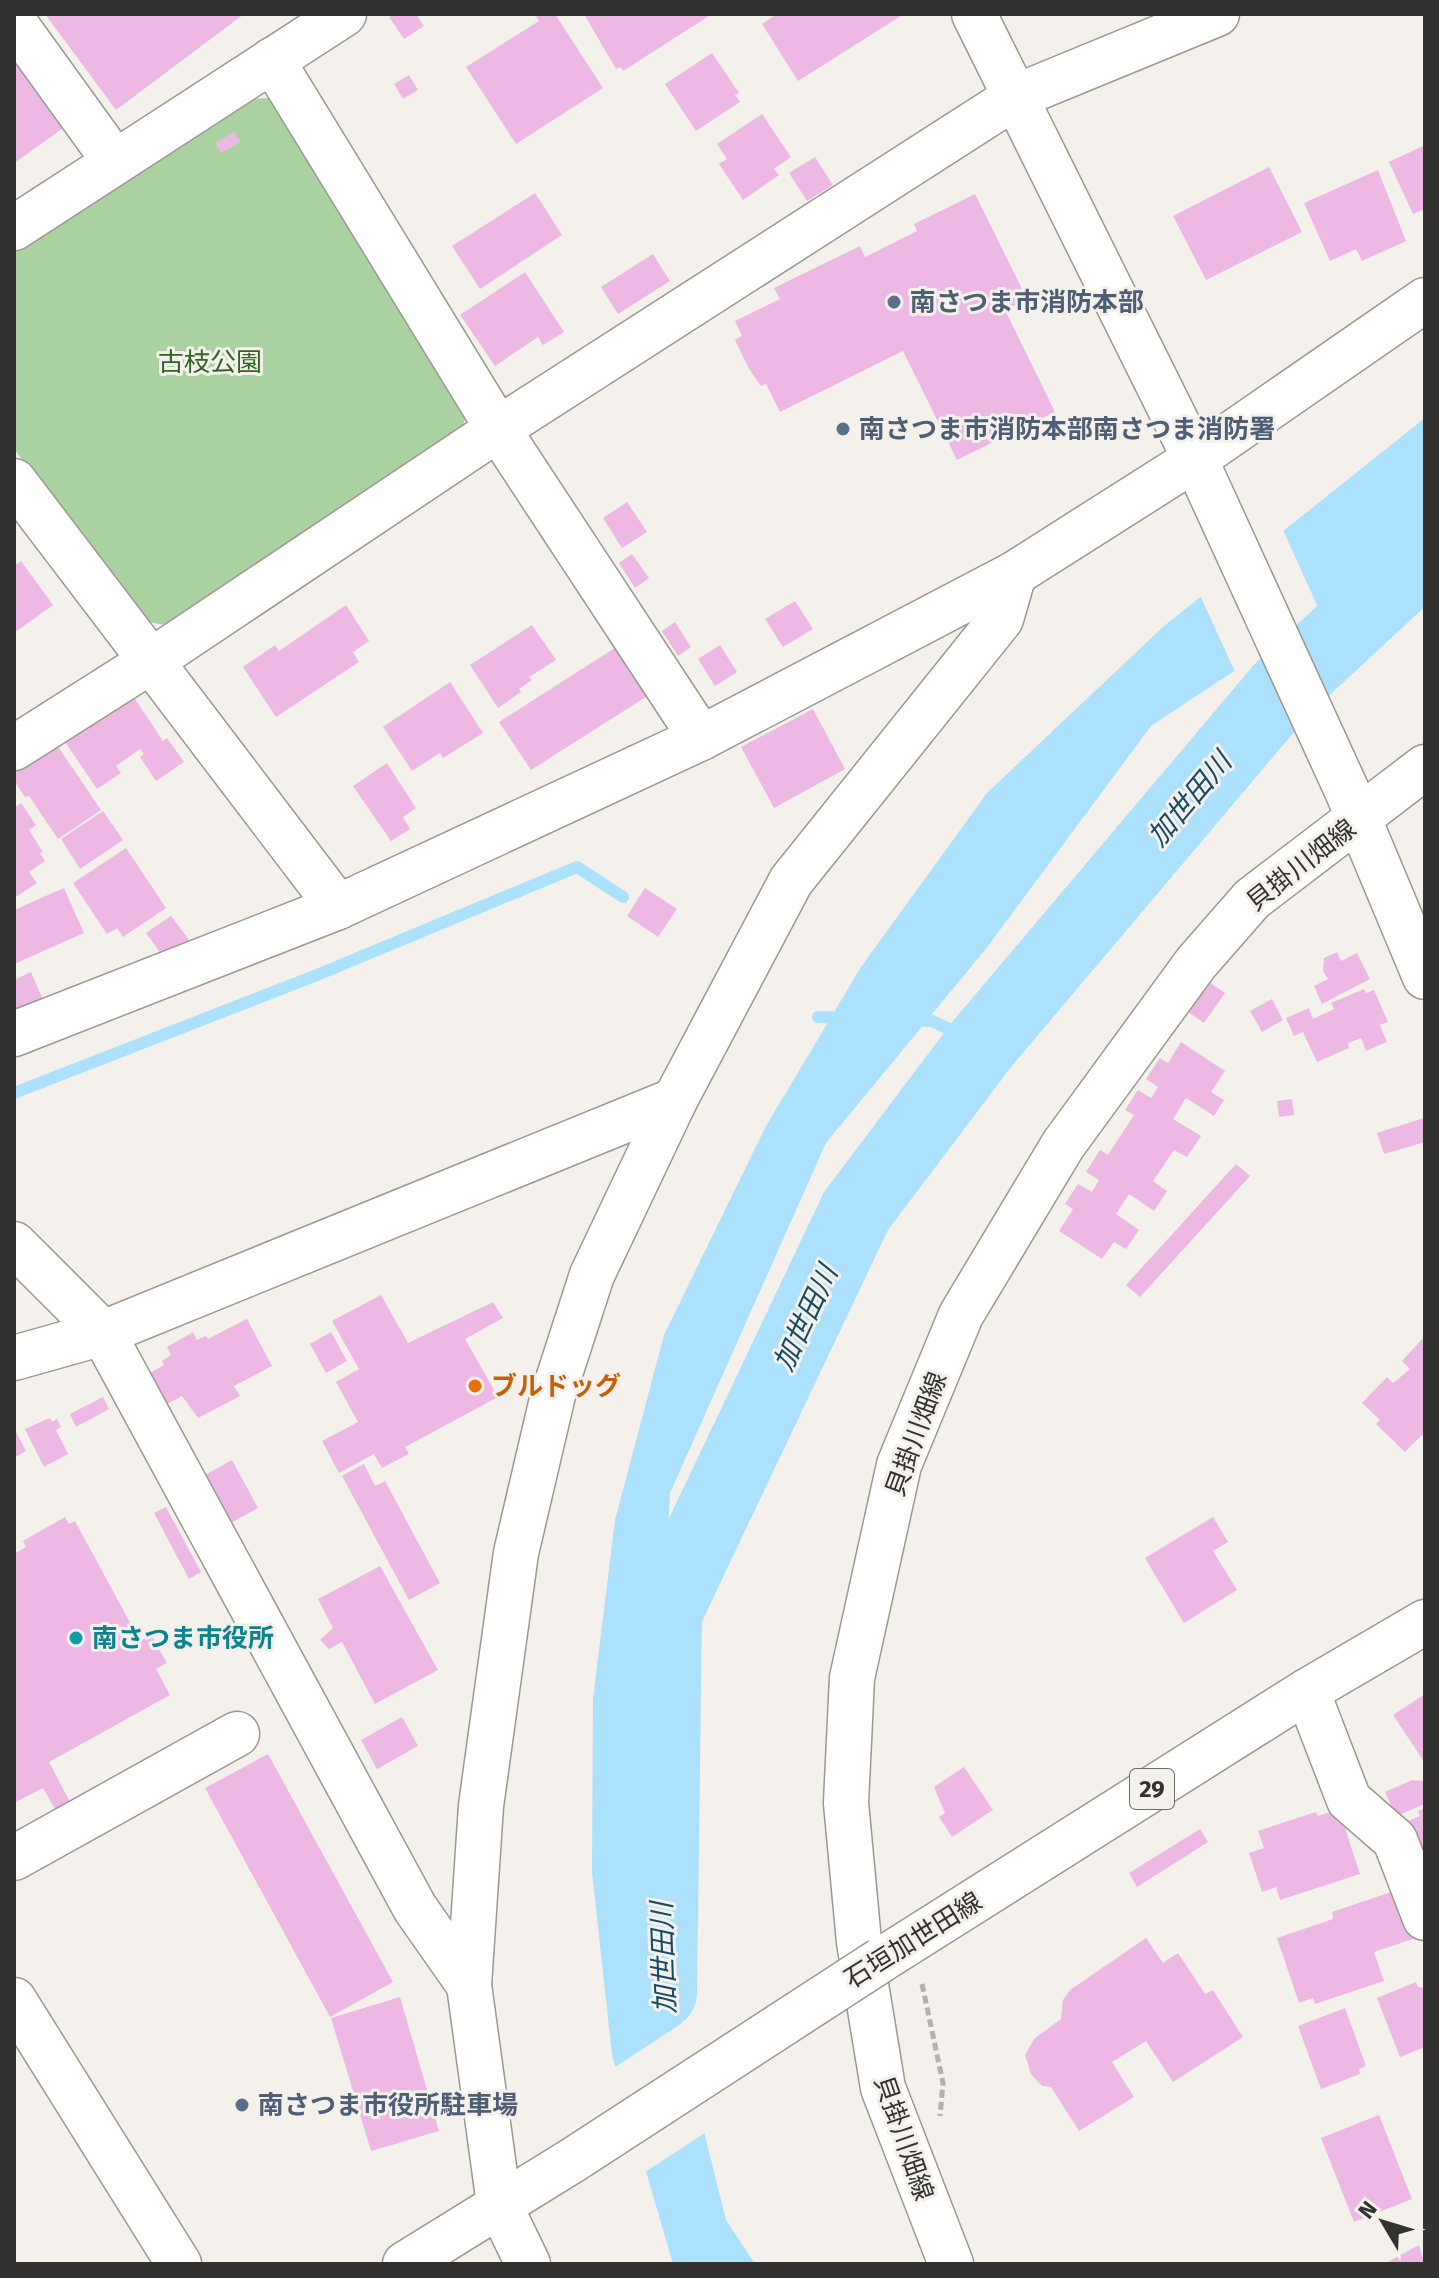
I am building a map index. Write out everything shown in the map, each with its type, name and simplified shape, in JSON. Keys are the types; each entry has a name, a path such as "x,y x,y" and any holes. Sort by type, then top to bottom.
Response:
{"street":[{"path":"14,228 344,14"},
{"path":"974,14 1203,477 1354,807 1425,977"},
{"path":"14,748 151,661 498,429 1015,97 1217,14"},
{"path":"14,22 115,162"},
{"path":"272,60 498,429 701,738"},
{"path":"14,1034 338,907 701,738 1203,477 1425,300"},
{"path":"14,481 338,907"},
{"path":"528,2264 499,2204 469,1985 481,1806 516,1553 553,1395 592,1275 675,1100 791,881 1001,619 1014,574"},
{"name":"貝掛川畑線","path":"951,2264 883,2088 859,1942 846,1803 852,1678 899,1465 961,1315 1063,1145 1196,963 1252,899 1354,807 1425,767"},
{"path":"14,1358 103,1333 675,1100"},
{"path":"14,1244 103,1333 415,1908 469,1985"},
{"name":"石垣加世田線","path":"405,2264 1307,1691 1425,1622"},
{"path":"1307,1691 1349,1800 1395,1840 1425,1918"},
{"path":"14,1858 237,1734"},
{"path":"14,2000 179,2264"}],"path":[{"path":"917,2180 937,2159 943,2083 922,1983"}],"green space":[{"name":"古枝公園","path":"270,98 469,406 462,429 164,625 145,621 14,449 14,248 250,99"}],"water":[{"path":"1425,418 1425,545 1151,726 985,950 826,1143 670,1493 653,1819 671,1999 726,2220 755,2264 673,2264 612,2055 592,1872 593,1699 615,1520 664,1335 766,1126 861,967 987,793 1164,626"}],"pier":[{"path":"1282,528 1322,616 1236,674 1199,593"},
{"path":"681,2024 708,2131 642,2174 612,2069"}],"building":[{"path":"45,14 244,14 116,110"},
{"path":"394,14 416,14 424,26 404,39 389,17"},
{"path":"535,14 555,14 603,88 516,144 466,67 539,21"},
{"path":"584,14 712,14 623,71 620,67 616,69"},
{"path":"777,14 904,14 798,81 762,24"},
{"path":"712,53 739,93 735,95 740,102 696,131 665,84"},
{"path":"19,63 66,126 16,162 14,66"},
{"path":"409,75 418,90 403,99 394,84"},
{"path":"762,114 791,157 774,169 779,175 743,200 719,164 727,159 717,144"},
{"path":"234,132 240,142 221,153 215,143"},
{"path":"1425,145 1425,209 1413,214 1389,162"},
{"path":"815,157 833,185 807,201 789,173"},
{"path":"1269,167 1302,232 1206,280 1173,216"},
{"path":"1378,170 1406,241 1362,261 1356,249 1330,261 1304,203"},
{"path":"535,193 562,235 480,289 452,246"},
{"name":"南さつま市消防本部南さつま消防署","path":"975,194 1027,299 1005,310 1055,412 957,460 903,351 780,412 766,384 761,386 749,369 735,340 742,336 735,321 780,299 774,288 860,246 865,257 917,231 914,224"},
{"path":"653,254 670,281 618,314 601,287"},
{"path":"525,272 564,332 543,345 538,337 495,366 460,315"},
{"path":"627,502 647,532 622,548 603,518"},
{"path":"632,554 649,578 635,588 619,563"},
{"path":"21,561 53,605 14,633 14,566"},
{"path":"795,601 813,629 783,647 765,619"},
{"path":"346,605 369,641 353,652 359,662 276,717 243,667 275,645 279,651"},
{"path":"675,622 691,647 678,656 662,631"},
{"path":"532,625 556,660 529,677 532,680 519,689 521,692 498,708 470,665"},
{"path":"720,645 737,672 715,686 698,659"},
{"path":"618,646 649,695 531,770 499,722"},
{"path":"450,682 483,733 443,758 440,753 412,771 383,727"},
{"path":"131,693 163,741 167,738 184,762 156,781 140,757 144,754 140,749 116,766 121,773 97,789 63,739"},
{"path":"813,709 845,769 774,808 741,747"},
{"path":"55,742 101,810 58,839 29,796 25,797 14,781 14,770"},
{"path":"387,763 416,808 403,817 410,829 391,841 353,786"},
{"path":"21,803 36,825 29,830 45,861 29,872 37,883 14,898 14,808"},
{"path":"103,811 123,840 80,869 61,839"},
{"path":"126,848 166,908 123,937 117,928 107,934 73,883"},
{"path":"64,888 84,933 14,964 14,910"},
{"path":"645,888 677,909 658,937 627,916"},
{"path":"171,916 190,941 165,959 146,933"},
{"path":"1337,952 1341,961 1357,953 1370,979 1322,1004 1314,986 1328,979 1323,971 1324,958"},
{"path":"31,972 43,1000 15,1012 14,980"},
{"path":"1206,980 1225,993 1204,1023 1185,1010"},
{"path":"1364,989 1366,993 1374,990 1388,1022 1380,1025 1387,1042 1366,1051 1361,1038 1348,1043 1349,1048 1317,1062 1303,1032 1294,1036 1286,1018 1309,1008 1313,1019 1334,1009 1331,1003"},
{"path":"1272,999 1283,1020 1262,1032 1250,1011"},
{"path":"1181,1042 1225,1071 1211,1092 1224,1100 1214,1116 1186,1098 1173,1119 1201,1136 1187,1157 1174,1150 1153,1181 1167,1191 1154,1211 1129,1194 1116,1214 1139,1230 1126,1249 1114,1242 1102,1259 1059,1231 1073,1209 1065,1204 1078,1184 1092,1192 1099,1180 1086,1172 1100,1150 1108,1155 1134,1115 1125,1110 1138,1090 1151,1098 1158,1087 1146,1079 1160,1058 1168,1063"},
{"path":"1292,1099 1294,1115 1279,1117 1277,1101"},
{"path":"1424,1118 1425,1142 1384,1154 1377,1133"},
{"path":"1236,1164 1250,1176 1140,1297 1126,1285"},
{"path":"381,1295 408,1343 493,1302 503,1318 465,1339 498,1397 405,1447 409,1454 382,1468 374,1454 339,1473 322,1441 358,1422 336,1382 359,1369 332,1321"},
{"path":"247,1319 272,1366 234,1386 240,1396 198,1418 182,1396 167,1404 150,1373 164,1365 162,1361 171,1355 167,1347 193,1332 197,1340 206,1336 208,1339"},
{"path":"331,1332 347,1361 326,1373 310,1344"},
{"path":"1425,1336 1425,1432 1405,1452 1376,1424 1380,1420 1362,1403 1387,1377 1393,1383 1410,1369 1402,1361"},
{"path":"103,1397 109,1409 76,1427 70,1414"},
{"path":"50,1418 52,1422 57,1419 61,1427 56,1430 68,1454 44,1467 25,1429"},
{"path":"14,1428 26,1451 14,1458"},
{"path":"232,1460 258,1508 231,1523 205,1475"},
{"path":"364,1464 375,1486 385,1481 440,1583 409,1600 342,1476"},
{"path":"166,1507 201,1572 189,1579 154,1513"},
{"name":"南さつま市役所","path":"65,1517 69,1524 75,1521 140,1641 151,1635 167,1663 156,1669 170,1695 49,1762 73,1808 59,1816 43,1788 14,1803 14,1554 26,1547 23,1541"},
{"path":"1213,1517 1228,1542 1213,1551 1237,1590 1184,1623 1145,1558"},
{"path":"380,1566 438,1670 375,1704 342,1642 329,1649 320,1640 333,1628 318,1599"},
{"path":"1425,1694 1425,1763 1393,1715"},
{"path":"402,1717 418,1746 377,1769 361,1740"},
{"path":"268,1754 393,1982 330,2017 205,1788"},
{"path":"964,1767 993,1810 952,1837 939,1817 945,1813 934,1787"},
{"path":"1412,1780 1425,1781 1425,1804 1396,1816 1385,1792"},
{"path":"1425,1808 1425,1862 1408,1821 1420,1816 1418,1811"},
{"path":"1339,1809 1360,1874 1280,1900 1276,1887 1262,1892 1249,1853 1264,1848 1258,1831 1316,1812 1318,1816"},
{"path":"1200,1829 1208,1842 1137,1887 1129,1873"},
{"path":"1403,1888 1419,1937 1374,1952 1384,1981 1315,2004 1313,1998 1299,2003 1277,1938 1333,1919 1332,1912"},
{"path":"1146,1938 1163,1963 1178,1953 1205,1994 1213,1990 1243,2037 1173,2082 1146,2041 1112,2062 1134,2097 1079,2131 1051,2087 1042,2086 1031,2074 1025,2055 1034,2039 1061,2019 1063,2000 1070,1990"},
{"path":"1416,1982 1418,1987 1425,1988 1425,2047 1400,2057 1377,1998"},
{"path":"400,1997 439,2131 371,2151 331,2018"},
{"path":"1345,2008 1366,2066 1359,2069 1360,2074 1321,2089 1298,2026"},
{"path":"1379,2115 1412,2199 1354,2222 1321,2138"},
{"path":"1419,2245 1425,2264 1384,2264"}],"waterway":[{"name":"加世田川","path":"660,1993 665,1613 856,1211 982,1044 1282,689 1425,556"},
{"path":"14,1093 317,975 577,867 623,897"},
{"path":"818,1017 846,1018"},
{"path":"913,1020 932,1021 982,1044"}],"place":[{"name":"南さつま市消防本部","path":"894,302"},
{"name":"南さつま市消防本部南さつま消防署","path":"843,429"},
{"name":"ブルドッグ","path":"475,1386"},
{"name":"南さつま市役所","path":"76,1638"},
{"name":"南さつま市役所駐車場","path":"242,2105"}]}
